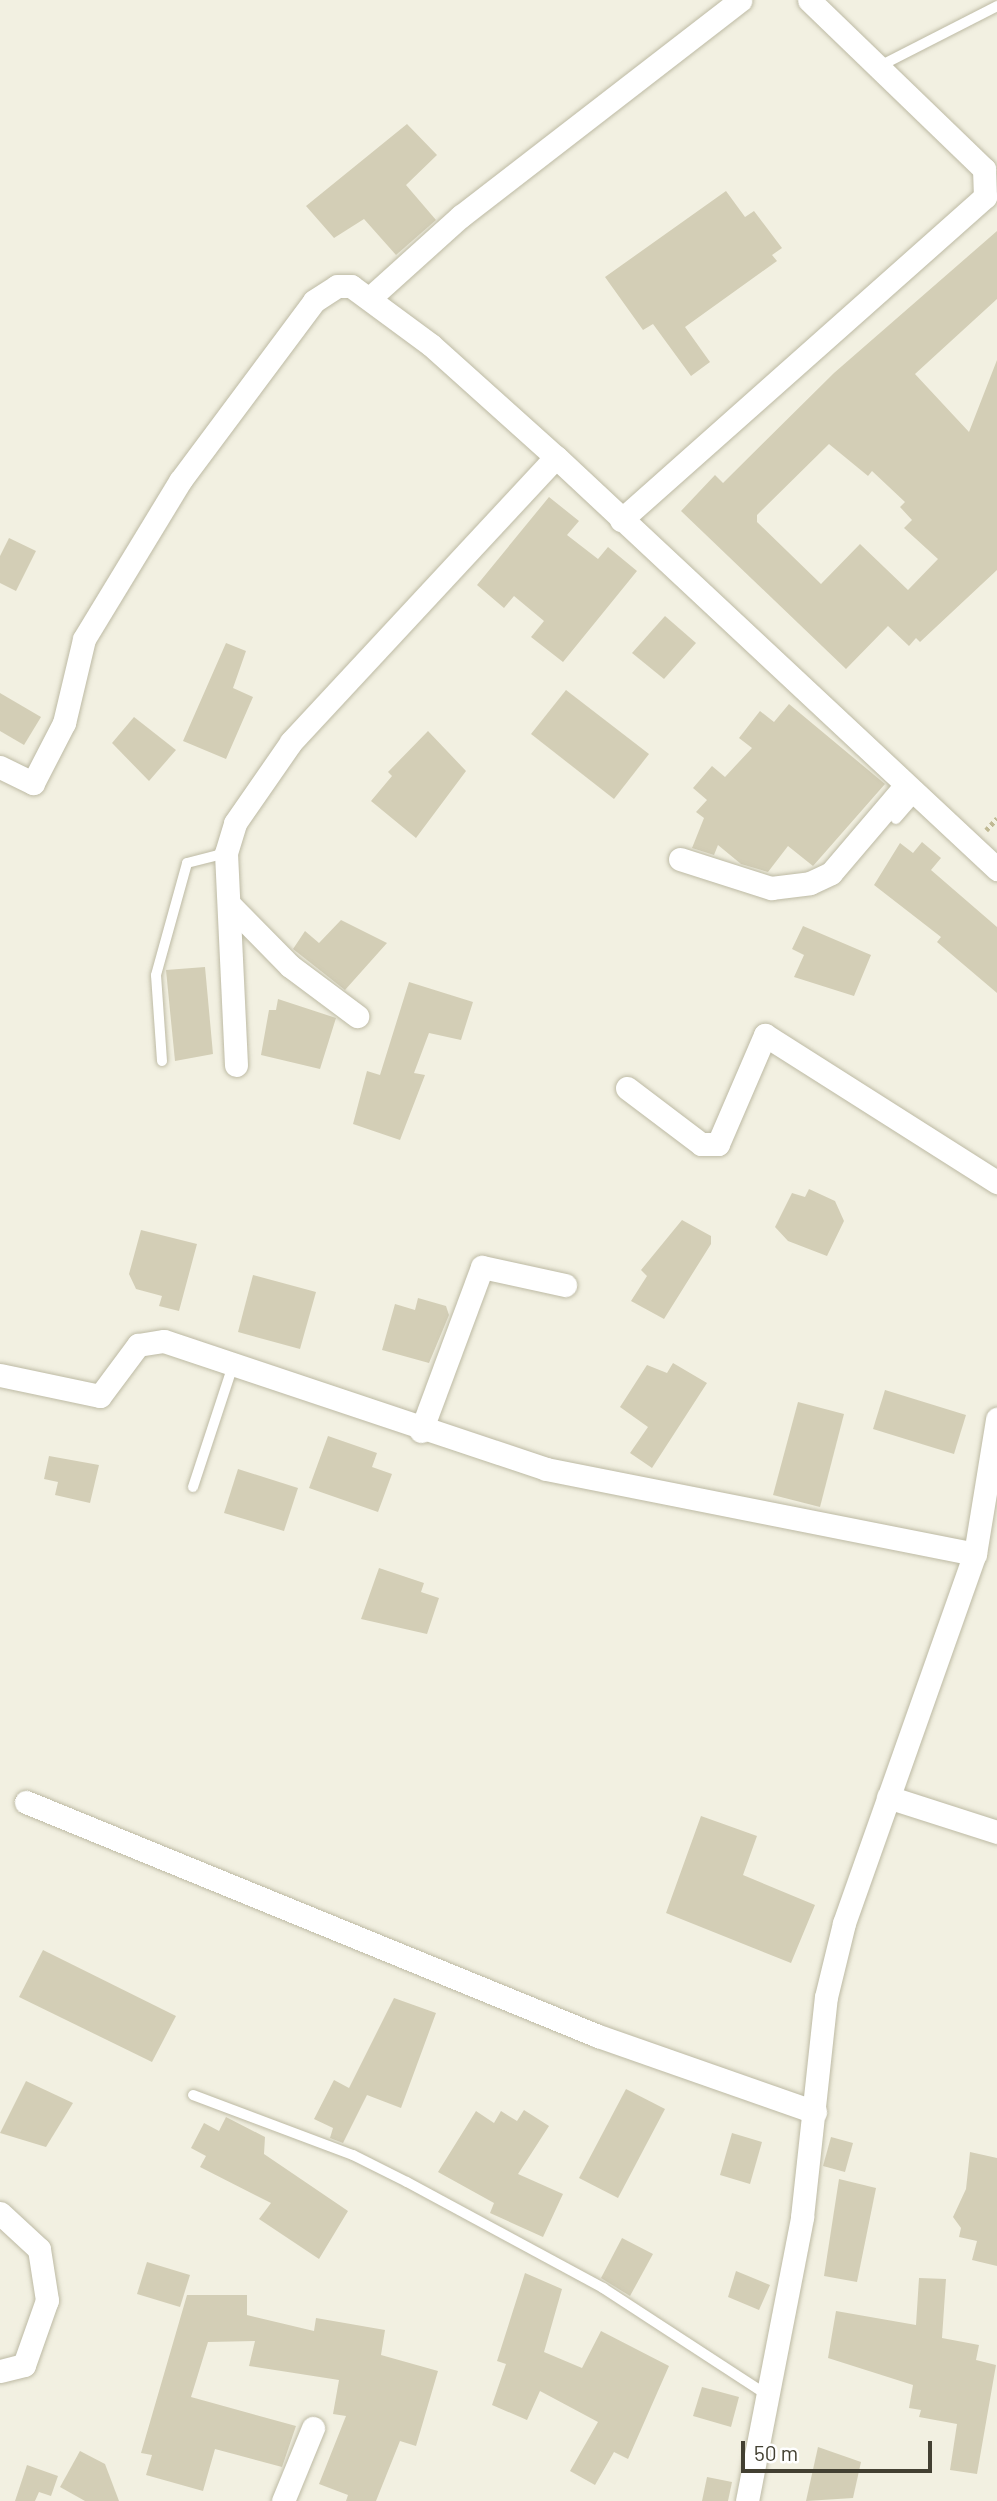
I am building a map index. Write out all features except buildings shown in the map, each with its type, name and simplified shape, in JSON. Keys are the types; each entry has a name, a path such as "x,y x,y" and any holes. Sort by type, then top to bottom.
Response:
{"street":[{"path":"372,296 461,216 740,0"},
{"path":"621,520 985,197 984,169 809,0"},
{"path":"0,767 33,783 64,723 84,639 180,481 264,364 326,292 351,286 372,296 556,457 997,869"},
{"path":"236,1065 226,853 252,790 291,742 556,457"},
{"path":"680,859 771,888 810,883 831,873 911,791"},
{"path":"230,906 290,966 357,1016"},
{"path":"627,1088 701,1144 718,1144 765,1035 997,1182"},
{"path":"421,1431 482,1267 565,1285"},
{"path":"0,1375 100,1396 128,1354 152,1339 421,1431 545,1469 975,1554"},
{"path":"747,2501 769,2397 815,2112 829,1984 888,1797 975,1554 997,1419"},
{"path":"888,1797 997,1832"},
{"path":"26,1802 598,2036 815,2112"},
{"path":"0,2213 39,2249 47,2300 24,2365 0,2371"},
{"path":"283,2501 313,2428"}],"lane":[{"path":"878,67 997,6"},
{"path":"896,819 911,791"},
{"path":"162,1061 156,975 187,863 226,853"},
{"path":"194,1487 233,1365"},
{"path":"193,2095 407,2182 603,2288 769,2397"}]}
